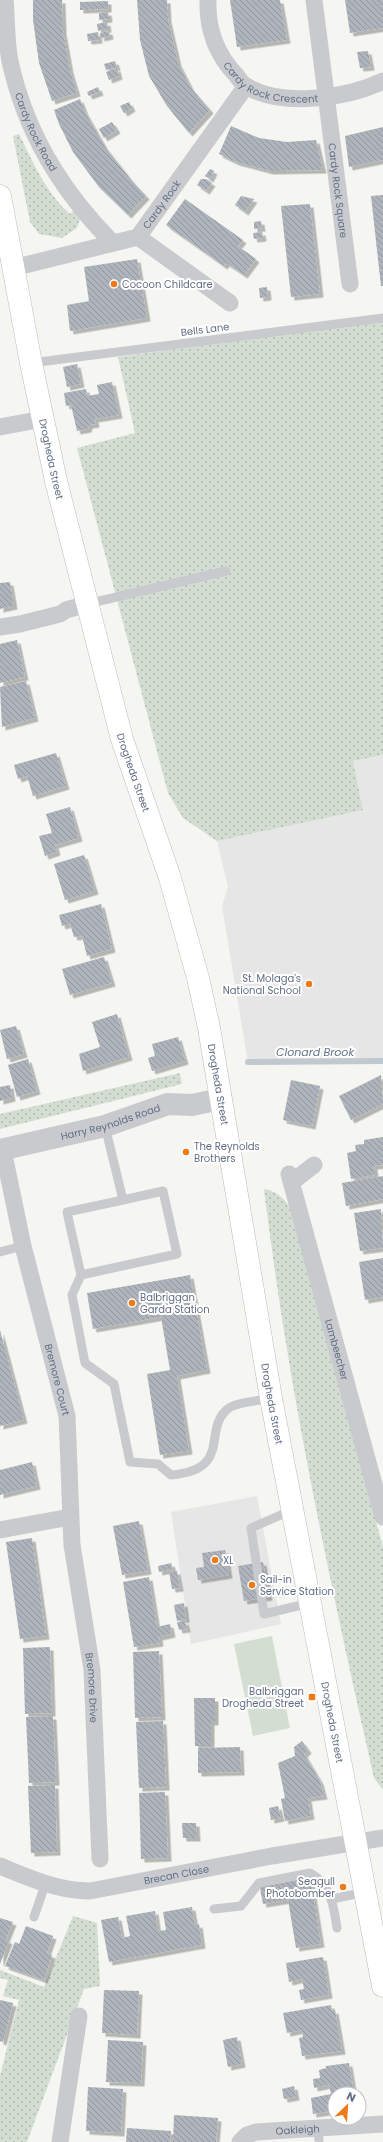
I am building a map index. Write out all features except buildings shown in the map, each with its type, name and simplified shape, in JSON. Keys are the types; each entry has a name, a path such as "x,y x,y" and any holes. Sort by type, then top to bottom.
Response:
{"main road":[{"name":"Drogheda Street","path":"0,196 6,268 31,363 56,480 87,604 122,739 170,878 198,978 271,1398 383,1986"}],"street":[{"name":"Cardy Rock Road","path":"5,0 10,59 24,111 46,159 76,202 95,225 113,243"},
{"name":"Cardy Rock Crescent","path":"208,0 207,14 213,41 225,64 246,86 265,94 298,98 326,97 365,90 383,81"},
{"name":"Cardy Rock Square","path":"314,0 350,284"},
{"name":"Cardy Rock","path":"6,268 138,237 246,86"},
{"path":"138,237 230,303"},
{"path":"0,427 42,419"},
{"path":"0,627 20,624 60,614 66,610 87,604"},
{"name":"Harry Reynolds Road","path":"1,1150 105,1126 168,1104 192,1105 220,1099"},
{"name":"Bremore Court","path":"1,1150 23,1246 67,1416 70,1517"},
{"name":"Lambeecher","path":"314,1165 290,1178 383,1517"},
{"path":"0,1530 70,1517"},
{"name":"Bremore Drive","path":"70,1517 72,1545 92,1670 100,1860"},
{"name":"Brecan Close","path":"0,1866 45,1884 74,1891 90,1891 356,1841 383,1838"},
{"path":"60,2142 79,2016"},
{"name":"Oakleigh","path":"240,2142 247,2135 256,2132 318,2135 383,2124"}],"lane":[{"name":"Bells Lane","path":"31,363 383,318"},
{"path":"87,604 226,570"},
{"path":"105,1126 122,1200"},
{"path":"81,1275 177,1254 163,1191 67,1212 81,1275 72,1295 85,1363 114,1384 130,1462 158,1464 171,1475 195,1471 204,1464 213,1451 218,1425 222,1415 233,1406 271,1398"},
{"path":"0,1252 23,1246"},
{"path":"292,1510 250,1528 264,1614 310,1603"},
{"path":"214,1909 241,1906 259,1883 310,1873 318,1877 332,1899 337,1928"},
{"path":"34,1917 45,1884"},
{"path":"332,1899 366,1892"}],"shaded area":[{"path":"19,134 41,177 54,197 70,214 75,210 81,216 77,228 62,238 39,234 30,222 13,136"},
{"path":"383,320 383,755 353,761 363,810 217,841 183,818 168,793 77,448 135,433 118,357"},
{"name":"St. Molaga's National School","path":"383,755 383,1061 248,1062 222,906 228,887 217,841 363,810 353,761"},
{"path":"180,1073 182,1084 0,1129 0,1114"},
{"path":"264,1189 280,1196 291,1210 383,1547 383,1790 374,1778 326,1559 285,1338"},
{"path":"257,1496 281,1624 191,1644 171,1512"},
{"path":"272,1636 290,1728 253,1736 234,1644"},
{"path":"73,1916 97,1923 100,1986 84,1989 27,2142 0,2142 0,2076 19,2000 3,1996 8,1980 0,1978 0,1970 44,1987"}],"waterway":[{"name":"Clonard Brook","path":"248,1062 383,1061"}],"place":[{"name":"Cocoon Childcare","path":"114,284"},
{"name":"St. Molaga's National School","path":"309,984"},
{"name":"The Reynolds Brothers","path":"186,1152"},
{"name":"Balbriggan Garda Station","path":"132,1303"},
{"name":"XL","path":"215,1560"},
{"name":"Sail-in Service Station","path":"252,1585"},
{"name":"Balbriggan Drogheda Street","path":"312,1697"},
{"name":"Seagull Photobomber","path":"343,1887"}]}
